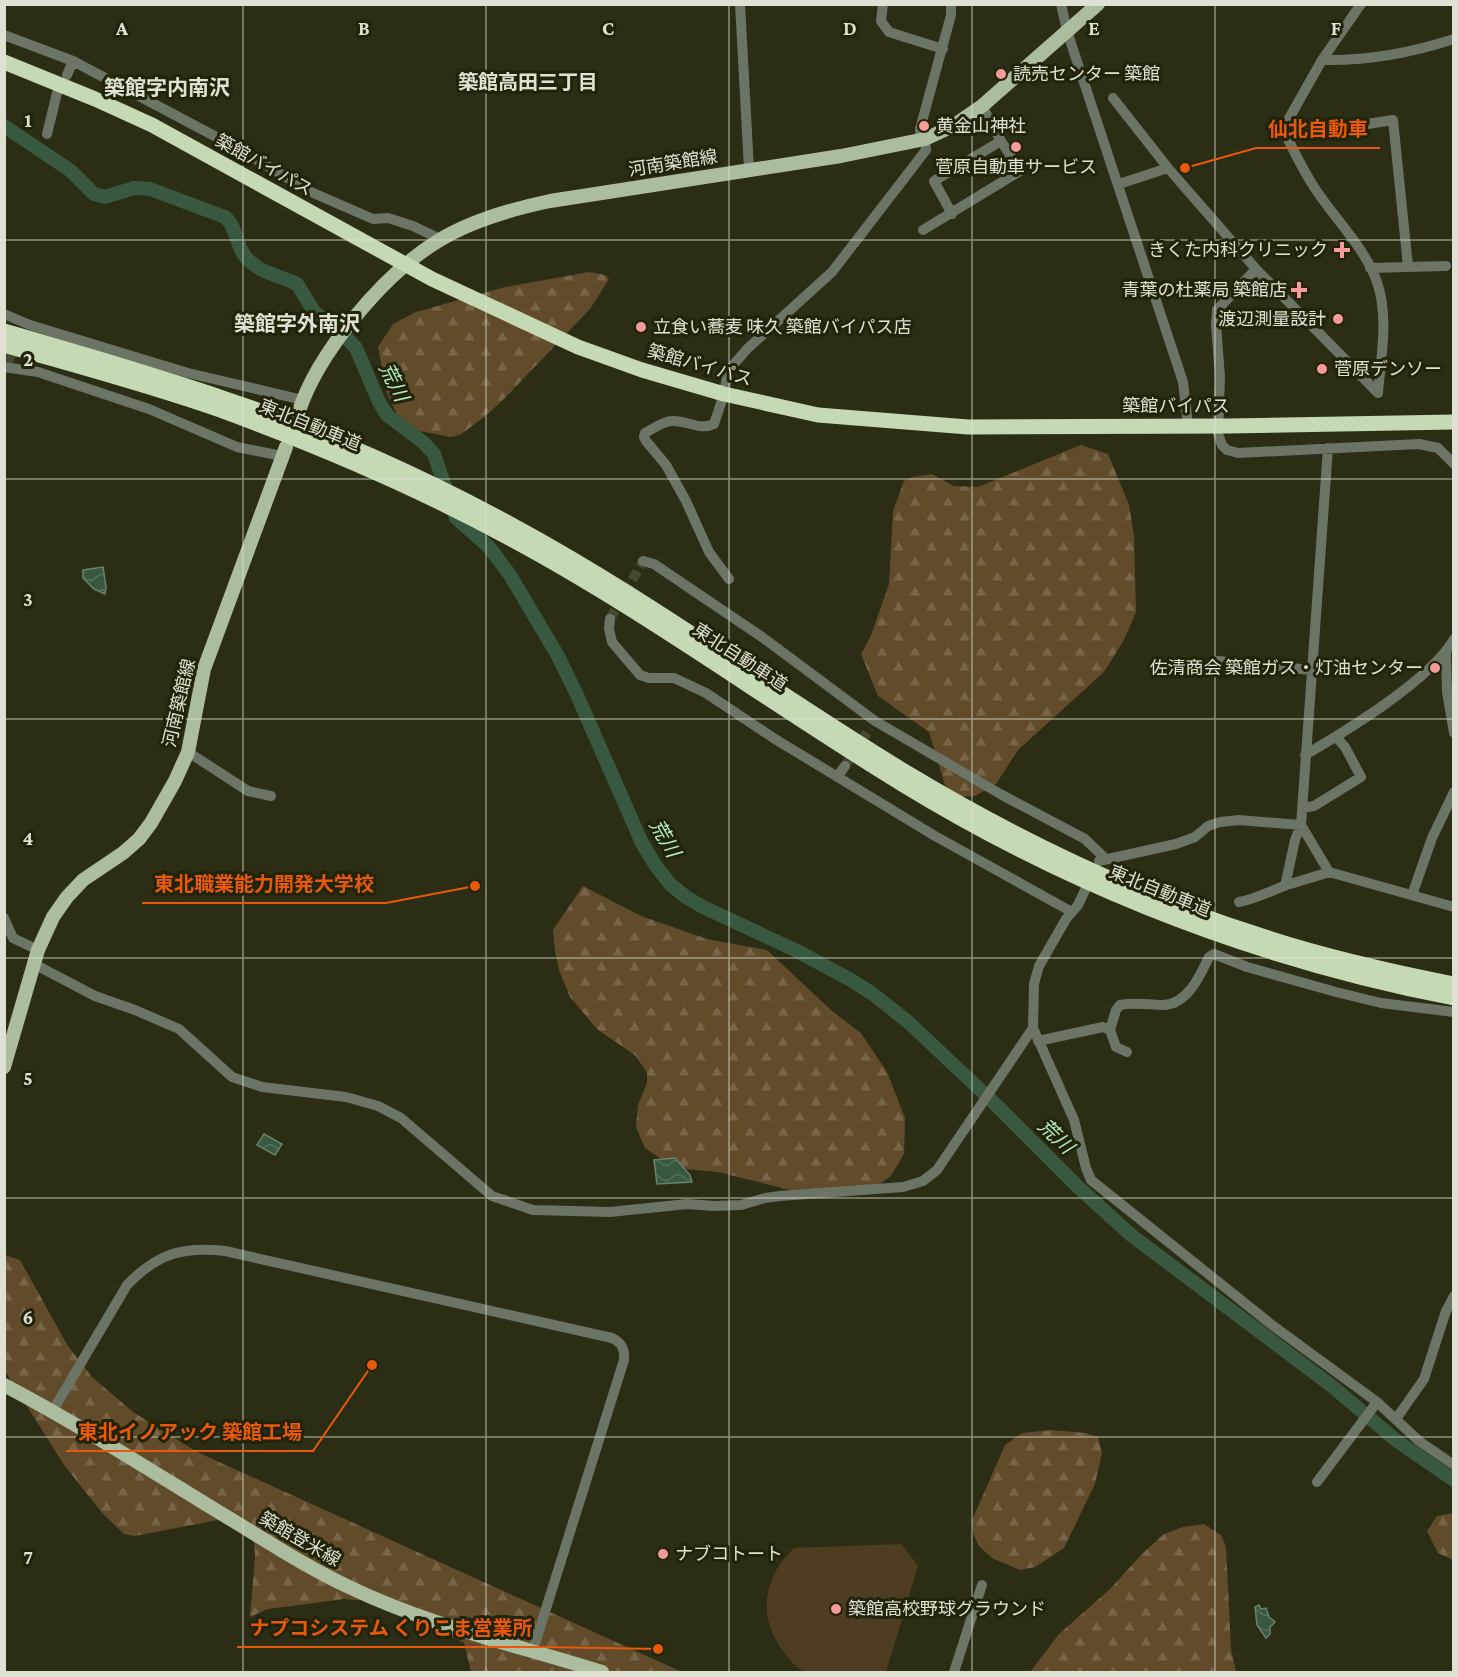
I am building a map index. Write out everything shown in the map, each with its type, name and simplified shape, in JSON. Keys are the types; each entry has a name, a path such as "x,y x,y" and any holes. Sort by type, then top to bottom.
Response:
{"highway":[{"name":"築館バイパス","path":"4,62 152,125 432,279 578,347 642,370 724,393 818,415 968,427 1454,422"},
{"name":"東北自動車道","path":"4,332 223,398 311,431 415,475 558,551 628,593 909,774 1039,845 1109,878 1182,908 1258,935 1329,956 1454,984"},
{"name":"東北自動車道","path":"4,345 219,410 420,492 476,520 572,574 904,786 1033,857 1105,891 1177,920 1326,970 1454,998"}],"main road":[{"name":"河南築館線","path":"298,414 316,370 350,323 414,256 440,239 481,220 532,205 841,156 923,139 953,126 982,106 1098,4"},
{"name":"河南築館線","path":"4,1067 38,950 53,916 83,880 123,853 139,839 175,781 188,752 204,669 284,451"},
{"name":"築館登米線","path":"4,1385 285,1553 347,1586 391,1606 452,1628 602,1672"}],"street":[{"path":"740,4 749,169"},
{"path":"883,4 882,21 889,32 943,49"},
{"path":"729,579 708,552 686,501 666,465 646,441 645,433 672,421 701,427 714,424 718,417 728,371 747,349 832,272 926,150 920,129 943,49 951,15 951,4"},
{"path":"1061,4 1067,31 1183,382 1188,425"},
{"path":"1113,98 1168,168 1256,269 1378,393 1384,320 1377,283 1352,238 1314,188 1283,129 1322,60 1361,4"},
{"path":"4,35 73,61 239,149 312,192 373,219 388,218 413,226 440,239"},
{"path":"1322,60 1351,61 1430,46 1454,39"},
{"path":"67,75 73,61"},
{"path":"47,134 57,93"},
{"path":"923,230 1020,171 982,106"},
{"path":"1287,137 1393,120 1408,266"},
{"path":"952,214 934,181 1001,141"},
{"path":"1119,184 1168,168"},
{"path":"1370,268 1446,266"},
{"path":"1256,269 1217,310 1220,376 1218,434 1222,445 1227,450 1238,453 1419,444 1438,448 1454,464"},
{"path":"4,314 29,327 188,373 303,400"},
{"path":"6,365 38,372 149,409 237,447 284,451"},
{"path":"1285,886 1295,840 1301,825 1328,448"},
{"path":"643,561 654,564 762,636 873,725 1085,839 1101,860 1176,844 1195,837 1208,826 1220,822 1239,820 1301,825"},
{"path":"610,619 609,629 612,642 640,675 649,678 674,678 697,687 837,777 935,836 1072,912"},
{"path":"1305,755 1336,737 1408,687 1446,652 1454,639"},
{"path":"1446,652 1447,692 1454,733"},
{"path":"1218,662 1312,670"},
{"path":"1302,808 1314,806 1361,777 1345,747 1336,737"},
{"path":"188,752 248,791 271,796"},
{"path":"837,777 845,766"},
{"path":"1412,894 1432,838 1454,792"},
{"path":"1301,825 1329,872"},
{"path":"1239,902 1260,897 1285,886 1329,872 1454,907"},
{"path":"1086,888 1078,905 1066,919 1039,966 1035,980 1034,1033 1074,1120 1091,1180 1272,1325 1396,1419 1419,1441 1454,1465"},
{"path":"4,918 13,938 38,950"},
{"path":"1127,1052 1116,1047 1110,1030 1116,1010 1120,1005 1176,1003 1192,986 1209,957 1214,954 1247,967 1381,1003 1454,1012"},
{"path":"34,964 95,996 179,1029 232,1077 262,1087 346,1097 378,1106 401,1118 492,1196 533,1210 610,1212 687,1204 741,1205 780,1196 903,1187 923,1181 937,1170 993,1090 1022,1042 1034,1033 1103,1027 1110,1030"},
{"path":"52,1412 127,1285 140,1271 158,1259 179,1251 204,1249 225,1251 612,1338 623,1347 624,1360 533,1650"},
{"path":"1396,1419 1424,1379 1446,1311 1454,1296"},
{"path":"1317,1482 1375,1405"},
{"path":"954,1672 982,1585"}],"green space":[{"path":"589,272 605,275 609,279 590,309 483,418 460,435 450,437 420,431 400,421 387,393 378,347 393,324 416,312 505,287"},
{"path":"1081,445 1108,454 1129,505 1134,536 1136,612 1124,640 1104,672 1018,750 996,784 975,796 957,797 945,785 929,732 878,696 861,654 870,638 889,584 893,511 904,481 913,477 932,474 954,486 978,487"},
{"path":"583,886 641,916 707,939 767,950 832,1011 861,1033 887,1072 905,1118 904,1154 891,1176 867,1193 821,1198 718,1172 674,1168 645,1148 636,1127 638,1105 647,1083 647,1073 636,1056 597,1029 570,997 559,970 553,930"},
{"path":"5,1255 20,1260 68,1346 92,1377 133,1412 197,1452 682,1672 471,1672 464,1643 385,1602 344,1599 268,1609 250,1617 255,1556 254,1542 250,1532 236,1522 218,1520 135,1536 124,1534 103,1514 64,1465 5,1371"},
{"path":"1051,1430 1086,1433 1098,1437 1102,1453 1095,1484 1064,1548 1035,1567 1020,1570 992,1558 979,1546 973,1533 972,1520 1005,1445 1022,1433"},
{"path":"1453,1513 1453,1560 1438,1553 1427,1531 1437,1516"},
{"path":"1204,1524 1221,1535 1226,1547 1231,1649 1236,1672 1030,1672 1059,1634 1109,1590 1164,1534 1183,1527"}],"shaded area":[{"name":"築館高校野球グラウンド","path":"902,1544 918,1566 886,1672 813,1673 797,1667 775,1638 769,1625 767,1611 770,1584 784,1559 794,1548"}],"water":[{"path":"103,567 105,594 94,589 83,578 83,570"},
{"path":"264,1134 282,1144 275,1155 257,1145"},
{"path":"675,1158 690,1175 692,1182 657,1184 654,1160"},
{"path":"1259,1605 1261,1609 1266,1608 1269,1617 1275,1622 1270,1627 1270,1634 1266,1638 1257,1625 1255,1607"}],"waterway":[{"name":"荒川","path":"4,126 71,171 94,194 105,197 134,188 150,189 225,217 249,261 262,270 297,284 315,313 334,324 356,348 379,402 387,415 424,443 434,454 456,518 489,547 510,575 558,656 642,843 670,884 703,907 797,951 873,994 907,1021 989,1098 1077,1186 1131,1235 1333,1387 1397,1441 1454,1480"}],"tunnel":[{"path":"7,362 18,344"},
{"path":"610,619 643,561"},
{"path":"845,766 870,728"}],"place":[{"name":"読売センター 築館","path":"1001,74"},
{"name":"黄金山神社","path":"924,126"},
{"name":"菅原自動車サービス","path":"1016,147"},
{"name":"仙北自動車","path":"1185,168"},
{"name":"きくた内科クリニック","path":"1342,250"},
{"name":"青葉の杜薬局 築館店","path":"1299,290"},
{"name":"渡辺測量設計","path":"1338,319"},
{"name":"立食い蕎麦 味久 築館バイパス店","path":"641,327"},
{"name":"菅原デンソー","path":"1322,369"},
{"name":"佐清商会 築館ガス・灯油センター","path":"1435,668"},
{"name":"東北職業能力開発大学校","path":"475,886"},
{"name":"東北イノアック 築館工場","path":"372,1365"},
{"name":"ナブコトート","path":"663,1554"},
{"name":"築館高校野球グラウンド","path":"836,1609"},
{"name":"ナプコシステム くりこま営業所","path":"658,1649"}],"district":[{"name":"築館高田三丁目","path":"528,82"},
{"name":"築館字内南沢","path":"167,88"},
{"name":"築館字外南沢","path":"297,324"}]}
